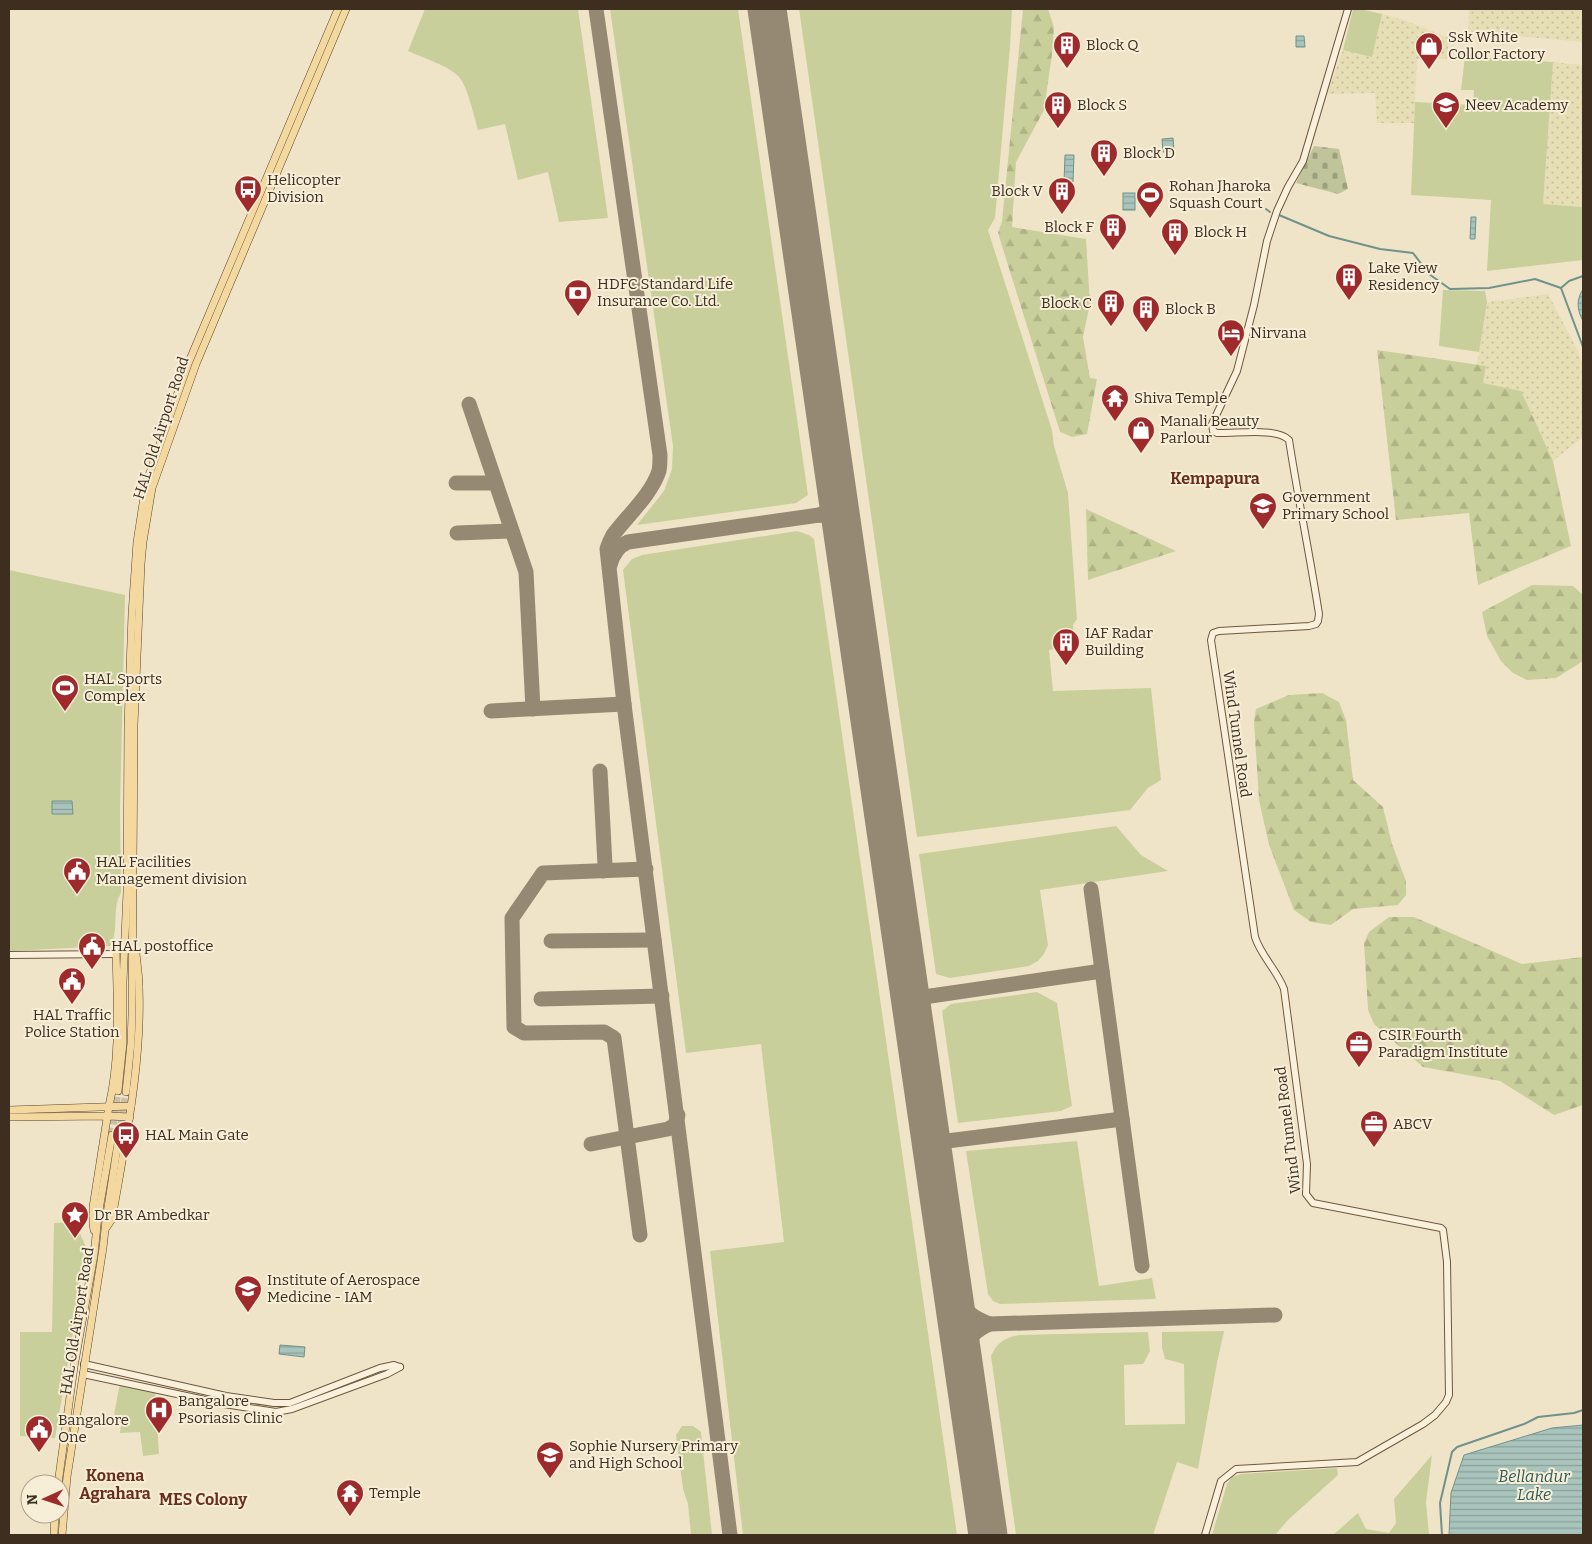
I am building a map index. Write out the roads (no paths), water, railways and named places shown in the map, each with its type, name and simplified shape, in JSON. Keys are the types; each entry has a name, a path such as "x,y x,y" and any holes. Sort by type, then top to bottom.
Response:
{"main road":[{"name":"HAL Old Airport Road","path":"128,943 128,725 135,562 146,484 194,358 338,9"},
{"name":"HAL Old Airport Road","path":"194,358 346,9"},
{"path":"96,1237 93,1224 93,1207 112,1092 117,1048 116,949 128,943"},
{"path":"122,1092 128,943"},
{"path":"105,1231 112,1219 132,1106 138,1045 139,987 136,951 128,943"},
{"path":"9,1110 132,1106"},
{"path":"9,1116 130,1117"},
{"path":"96,1237 98,1216 115,1136 105,1231"},
{"name":"HAL Old Airport Road","path":"62,1535 67,1477 105,1231"},
{"name":"HAL Old Airport Road","path":"59,1474 74,1367 96,1237"}],"street":[{"name":"Wind Tunnel Road","path":"1205,1535 1221,1481 1236,1469 1357,1462 1423,1424 1435,1415 1446,1402 1449,1395 1447,1262 1443,1230 1441,1228 1313,1203 1306,1194 1307,1164 1284,988 1280,978 1254,937 1211,640 1214,633 1219,630 1309,626 1316,624 1318,621 1319,614 1312,568 1289,440 1282,435 1270,433 1217,433 1213,431 1212,424 1240,361 1267,241 1281,203 1303,161 1348,9"},
{"path":"9,955 116,954"},
{"path":"83,1374 224,1404 276,1412 290,1410 387,1374 400,1367 394,1365 380,1368 290,1403 274,1403 224,1395 84,1364"}],"water":[{"path":"1296,36 1304,36 1305,47 1296,47"},
{"path":"1173,138 1174,151 1163,152 1162,139"},
{"path":"1065,155 1074,155 1073,182 1064,182"},
{"path":"1123,193 1135,193 1135,210 1123,210"},
{"path":"1471,217 1476,217 1475,239 1470,239"},
{"path":"1583,289 1583,321 1578,305"},
{"path":"52,801 72,801 73,814 52,814"},
{"path":"280,1345 305,1347 304,1357 279,1354"},
{"name":"Bellandur Lake","path":"1583,1425 1583,1535 1449,1535 1451,1493 1464,1455 1552,1428"}],"waterway":[{"path":"1266,209 1270,212"},
{"path":"1279,215 1329,236 1380,249 1413,253 1429,274 1450,289 1489,288 1535,279 1561,288"},
{"path":"1583,276 1569,281 1561,288 1583,347"},
{"path":"1442,1535 1440,1503 1452,1452 1457,1447 1524,1424 1538,1417 1574,1413 1583,1410"}],"tunnel":[{"path":"112,1135 118,1091"},
{"path":"119,1136 126,1092"}],"place":[{"name":"Block Q","path":"1067,69"},
{"name":"Ssk White Collor Factory","path":"1429,70"},
{"name":"Block S","path":"1058,129"},
{"name":"Neev Academy","path":"1446,129"},
{"name":"Block D","path":"1104,177"},
{"name":"Helicopter Division","path":"248,213"},
{"name":"Block V","path":"1062,215"},
{"name":"Rohan Jharoka Squash Court","path":"1150,219"},
{"name":"Block F","path":"1113,251"},
{"name":"Block H","path":"1175,256"},
{"name":"Lake View Residency","path":"1349,301"},
{"name":"HDFC Standard Life Insurance Co. Ltd.","path":"578,317"},
{"name":"Block C","path":"1111,327"},
{"name":"Block B","path":"1146,333"},
{"name":"Nirvana","path":"1231,357"},
{"name":"Shiva Temple","path":"1115,422"},
{"name":"Manali Beauty Parlour","path":"1141,454"},
{"name":"Government Primary School","path":"1263,530"},
{"name":"IAF Radar Building","path":"1066,666"},
{"name":"HAL Sports Complex","path":"65,712"},
{"name":"HAL Facilities Management division","path":"77,895"},
{"name":"HAL postoffice","path":"92,970"},
{"name":"HAL Traffic Police Station","path":"72,1005"},
{"name":"CSIR Fourth Paradigm Institute","path":"1359,1068"},
{"name":"ABCV","path":"1374,1148"},
{"name":"HAL Main Gate","path":"126,1159"},
{"name":"Dr BR Ambedkar","path":"75,1239"},
{"name":"Institute of Aerospace Medicine - IAM","path":"248,1313"},
{"name":"Bangalore Psoriasis Clinic","path":"159,1434"},
{"name":"Bangalore One","path":"39,1453"},
{"name":"Sophie Nursery Primary and High School","path":"550,1479"},
{"name":"Temple","path":"350,1517"}],"district":[{"name":"Kempapura","path":"1215,478"},
{"name":"Konena Agrahara","path":"115,1484"},
{"name":"MES Colony","path":"203,1499"}]}
